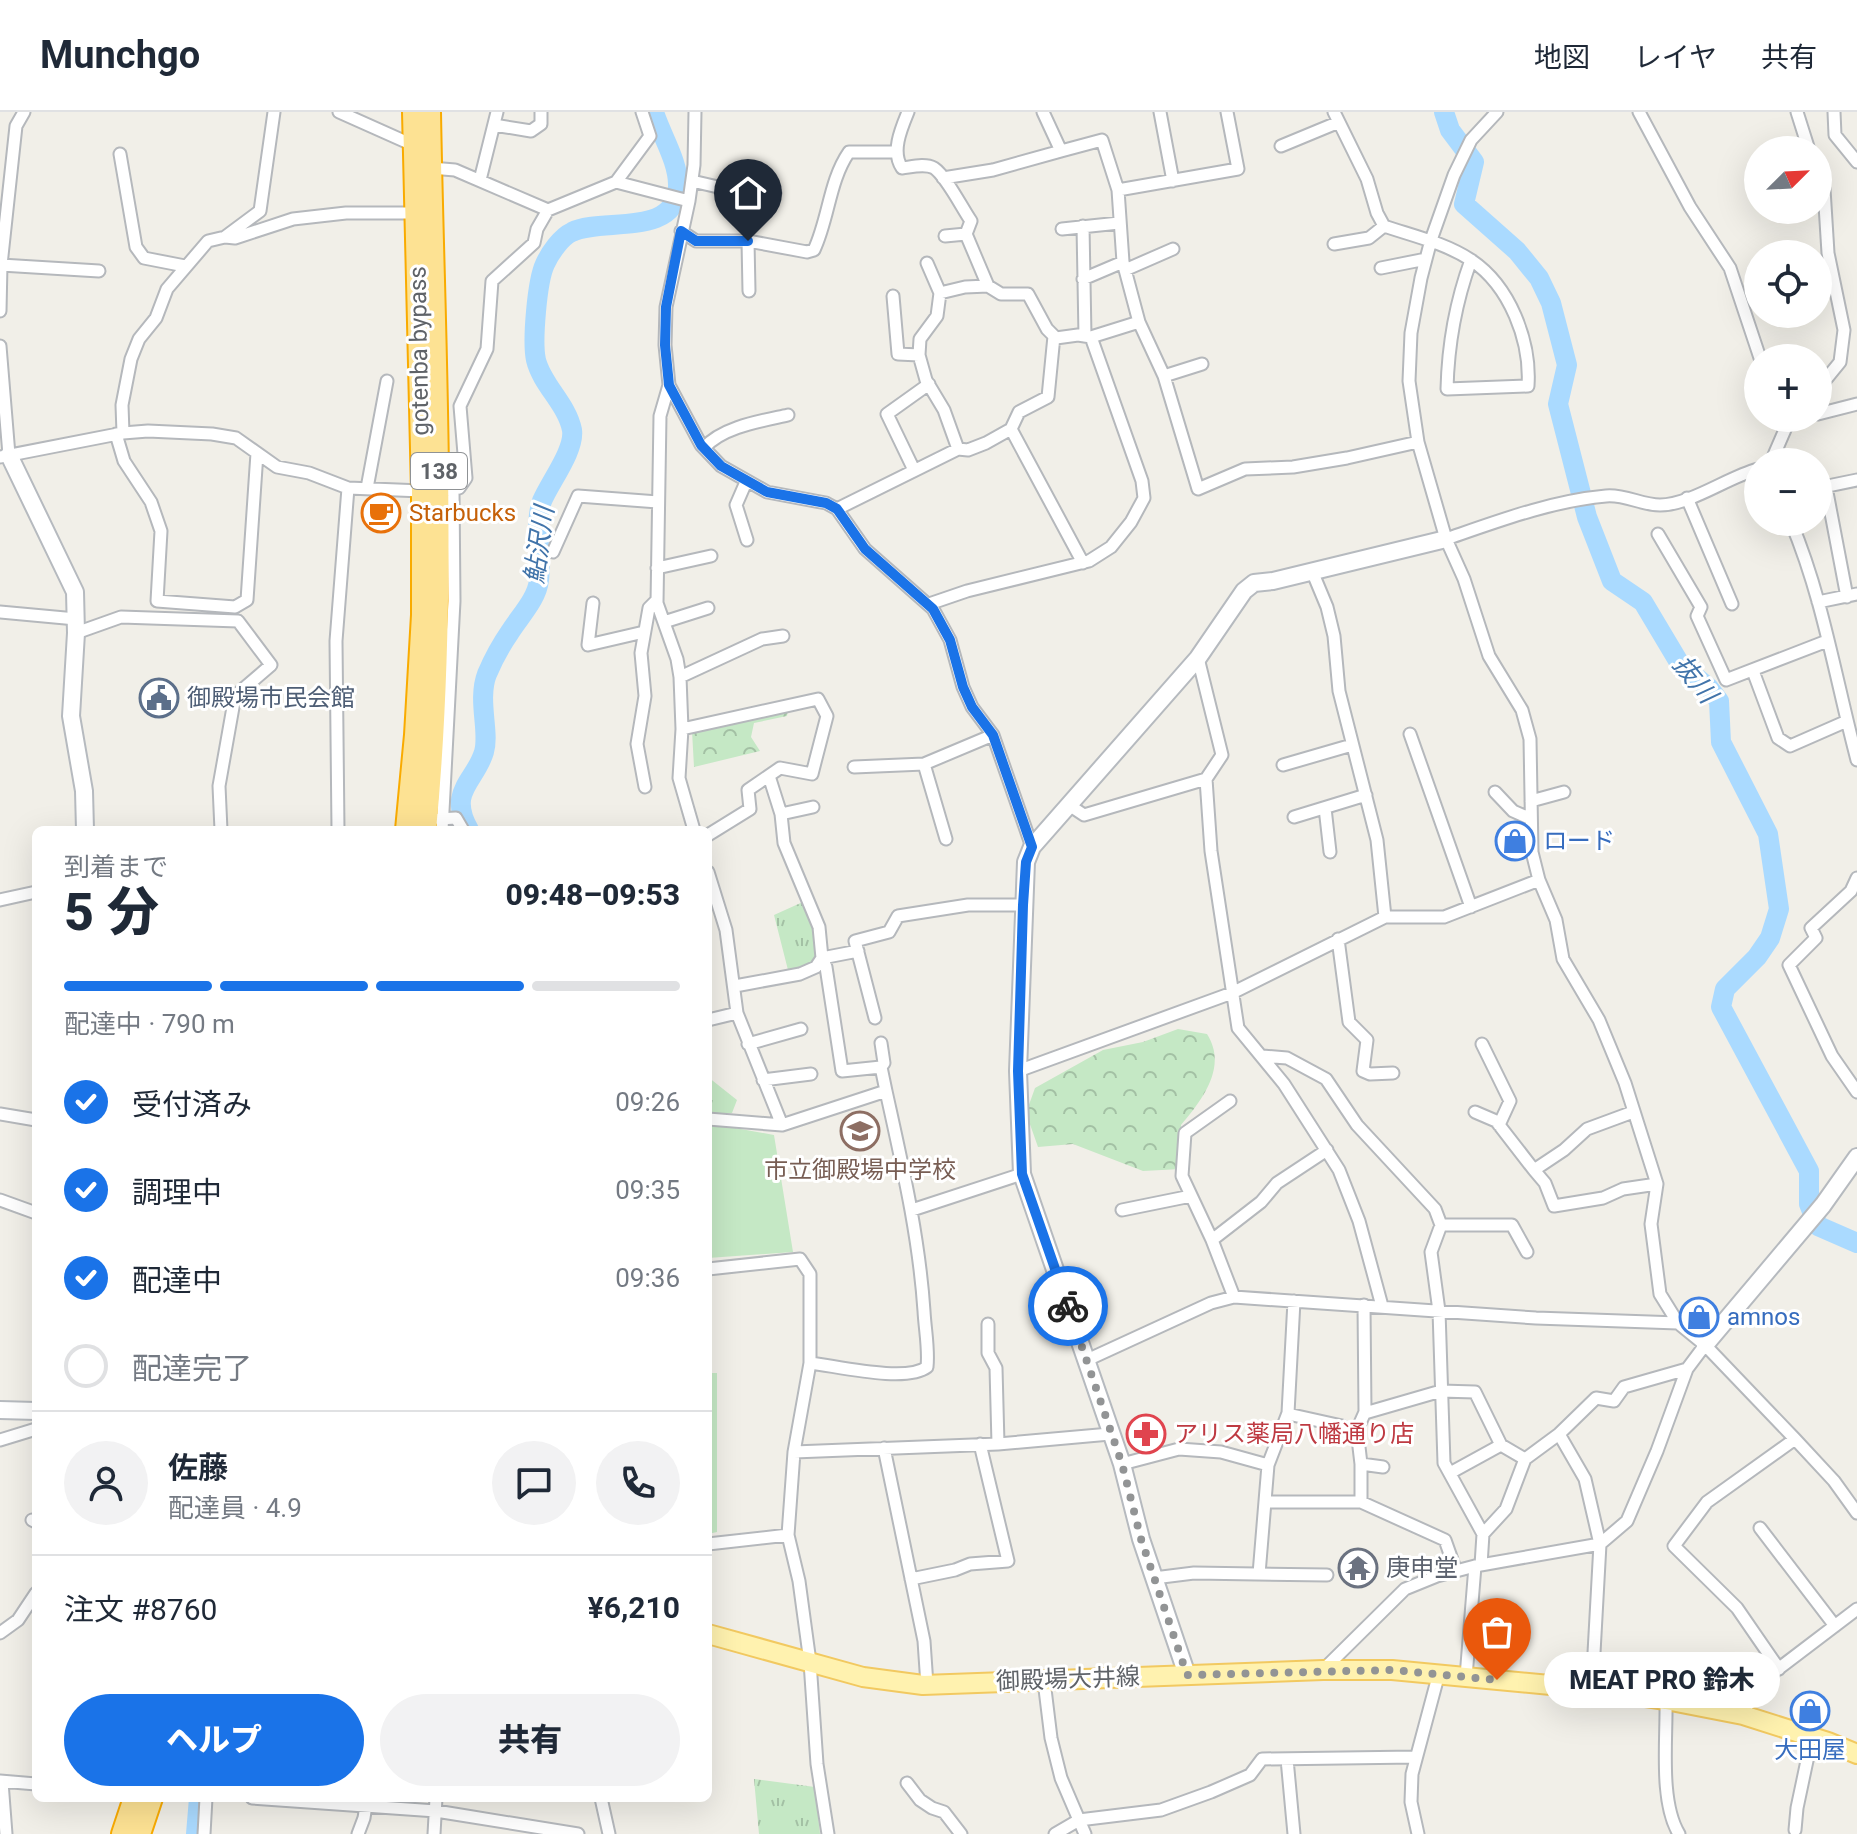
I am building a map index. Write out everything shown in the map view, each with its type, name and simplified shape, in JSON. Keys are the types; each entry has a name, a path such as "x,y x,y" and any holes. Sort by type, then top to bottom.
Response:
{"highway":[{"name":"gotenba bypass","path":"406,826 422,615 439,490 415,213 413,112"},
{"name":"gotenba bypass","path":"430,112 440,605 434,824"},
{"path":"126,1834 145,1811"}],"main road":[{"name":"御殿場大井線","path":"712,1635 863,1677 927,1685 1323,1670 1439,1673 1666,1700 1743,1715 1857,1754"}],"street":[{"path":"0,311 1,265 16,126 24,112"},
{"path":"225,237 260,211 274,112"},
{"path":"339,112 413,145"},
{"path":"480,180 496,118 531,131 541,124 541,112"},
{"path":"4,456 148,431 212,434 236,438 277,467 309,473 348,488 439,490 464,483 460,406 487,349 492,281 534,243 537,229 548,210 616,182 650,136 642,112"},
{"path":"693,826 679,778 682,729 680,677 657,600 657,568 660,416 669,385 665,345 666,307 692,181 695,112"},
{"path":"908,112 896,152 897,161 902,168 934,168 943,178 971,221 966,234 988,286"},
{"path":"1043,112 1061,151"},
{"path":"1160,112 1173,181"},
{"path":"1118,190 1238,169 1227,112"},
{"path":"1497,112 1471,140 1454,175 1426,259 1411,333 1409,381 1418,442 1446,539 1464,579 1489,656 1522,710 1530,739 1532,852 1539,880 1556,920 1563,959 1599,1020 1625,1083 1657,1184 1651,1224 1660,1294 1678,1323 1705,1345 1795,1439 1834,1481 1857,1513"},
{"path":"1639,112 1690,207 1730,268 1755,344"},
{"path":"1797,112 1805,136"},
{"path":"1834,112 1835,135 1857,162"},
{"path":"1281,146 1337,117 1367,179 1384,226 1431,240 1471,260 1491,277 1520,325 1525,344 1528,386 1447,389 1448,358 1471,260"},
{"path":"943,178 993,170 1102,140 1118,190 1124,266 1139,322 1164,376 1198,489 1245,469 1320,463 1418,442"},
{"path":"681,231 696,241 748,241 807,252 814,250 823,231 838,167 849,152 896,152"},
{"path":"120,154 136,247 144,258 185,266"},
{"path":"431,168 455,170 548,210"},
{"path":"692,181 731,190 775,193"},
{"path":"616,182 686,201"},
{"path":"257,453 247,600 235,607 157,601 161,531 151,502 124,461 120,434 131,359 139,339 156,318 167,289 208,241 235,238 293,219 346,213 415,213"},
{"path":"1062,229 1119,223"},
{"path":"1826,224 1828,253 1844,330 1840,362 1832,372"},
{"path":"929,604 967,591 1083,563 1111,547 1131,522 1144,498 1142,481 1088,337 1083,226"},
{"path":"1334,244 1369,238 1384,226"},
{"path":"945,236 966,234"},
{"path":"748,241 749,291"},
{"path":"1083,279 1173,249"},
{"path":"1381,268 1426,259"},
{"path":"927,263 940,293 937,316 920,339 919,355 958,449"},
{"path":"1,265 99,271"},
{"path":"940,293 988,286 1001,294 1028,294 1054,336 1088,337 1139,322"},
{"path":"893,296 898,354 919,355"},
{"path":"837,509 958,449 968,450 1011,429 1019,412 1048,397 1054,336"},
{"path":"0,346 4,456 75,592 71,716 84,791 85,826"},
{"path":"1164,376 1202,364"},
{"path":"367,488 387,381"},
{"path":"914,470 887,414 929,384"},
{"path":"669,385 704,448 721,466 767,492 811,499 837,509 865,549 929,604 950,640 972,707 993,735 1032,847"},
{"path":"1832,410 1857,404"},
{"path":"704,448 712,439 788,415"},
{"path":"1011,429 1083,563"},
{"path":"1187,1675 1154,1578 1122,1464 1022,1174 1018,1071 1023,905 1026,862 1032,847 1198,658 1244,591 1254,583 1446,539 1570,501 1610,495 1661,505 1744,475"},
{"path":"1832,485 1857,480"},
{"path":"746,482 736,505 747,540"},
{"path":"338,826 336,641 348,488"},
{"path":"553,552 578,496 658,502"},
{"path":"1687,498 1732,604"},
{"path":"1818,602 1852,596 1832,523"},
{"path":"1658,534 1701,607 1697,616 1726,680 1827,641"},
{"path":"1797,536 1818,602 1857,760"},
{"path":"657,568 711,556"},
{"path":"1312,571 1327,607 1334,636 1339,691 1377,840 1385,917"},
{"path":"645,787 637,744 645,696 641,653 649,608 657,600"},
{"path":"593,603 588,645 644,632"},
{"path":"664,622 708,608"},
{"path":"0,612 76,626 121,617 238,621 271,665 235,696 219,786 221,826"},
{"path":"680,677 762,639 783,636"},
{"path":"1198,658 1222,755 1206,779 1211,851 1238,1028 1284,1084 1327,1150 1350,1193 1382,1306"},
{"path":"1753,671 1778,738 1790,746 1847,721"},
{"path":"682,729 818,699 827,716 812,774 780,768 748,790 750,809 712,833"},
{"path":"1410,734 1471,907"},
{"path":"854,767 924,764 993,735"},
{"path":"1283,765 1352,745"},
{"path":"924,764 946,839"},
{"path":"769,776 781,814 784,843 819,927 842,1071 881,1067"},
{"path":"1069,805 1084,815 1206,779"},
{"path":"1495,792 1513,811 1531,819"},
{"path":"1531,801 1564,792"},
{"path":"1294,817 1366,795"},
{"path":"781,814 813,807"},
{"path":"1325,808 1330,852"},
{"path":"434,824 456,818 461,826"},
{"path":"1857,878 1851,891 1811,928 1816,938 1789,965 1832,1056 1857,1092"},
{"path":"1018,1071 1232,993 1385,917 1444,917 1539,880"},
{"path":"712,885 726,930 737,1013 782,1125"},
{"path":"0,900 32,893"},
{"path":"875,1018 855,941 889,932 898,916 968,905 1023,905"},
{"path":"1338,939 1349,1022 1367,1040 1363,1071 1370,1074 1393,1073"},
{"path":"735,986 800,974 816,967 822,958 858,951"},
{"path":"712,1019 737,1013"},
{"path":"748,1044 801,1029"},
{"path":"810,1363 902,1374 920,1372 927,1367 929,1354 912,1210 881,1067 884,1063 881,1043"},
{"path":"1482,1044 1510,1101 1499,1125"},
{"path":"1262,1056 1287,1058 1326,1079 1357,1125 1435,1209 1441,1225 1431,1252 1439,1311 1444,1463 1483,1534"},
{"path":"763,1080 811,1074"},
{"path":"712,1119 782,1125 886,1091"},
{"path":"1230,1101 1185,1133 1181,1169 1234,1297"},
{"path":"1475,1112 1496,1121 1545,1183 1554,1206 1603,1198 1623,1189 1657,1184"},
{"path":"1534,1170 1564,1150 1587,1129 1633,1112"},
{"path":"0,1114 32,1119"},
{"path":"1212,1240 1261,1202 1277,1183 1327,1150"},
{"path":"1323,1670 1405,1589 1478,1565 1600,1544 1627,1521 1687,1369 1823,1205 1857,1157"},
{"path":"912,1210 1022,1174"},
{"path":"1122,1210 1191,1196"},
{"path":"0,1200 32,1212"},
{"path":"1441,1225 1512,1225 1527,1252"},
{"path":"712,1269 800,1259 810,1274 810,1363 794,1452 788,1535 799,1581 810,1662 817,1764 828,1834"},
{"path":"1087,1360 1211,1303 1234,1297 1678,1323"},
{"path":"1259,1574 1268,1465 1288,1414 1294,1301"},
{"path":"1361,1502 1357,1430 1365,1413 1364,1305"},
{"path":"988,1324 988,1353 996,1368 998,1444"},
{"path":"1466,1677 1483,1534 1506,1509 1525,1459 1559,1434 1596,1398 1614,1401 1624,1387 1687,1369"},
{"path":"1365,1413 1441,1391 1475,1392 1501,1445 1525,1459"},
{"path":"0,1410 32,1411"},
{"path":"1288,1414 1342,1426"},
{"path":"0,1440 32,1430"},
{"path":"794,1452 998,1444 1110,1434"},
{"path":"1559,1434 1585,1479 1600,1544 1592,1689"},
{"path":"1779,1669 1737,1608 1674,1546 1707,1502 1795,1439"},
{"path":"911,1579 970,1564 1008,1561 980,1444"},
{"path":"1450,1473 1501,1445"},
{"path":"884,1448 924,1641 927,1685"},
{"path":"1122,1464 1179,1449 1221,1452 1268,1465"},
{"path":"1361,1464 1383,1467"},
{"path":"1265,1502 1361,1502 1445,1540 1456,1571"},
{"path":"1760,1528 1835,1626"},
{"path":"712,1544 788,1535"},
{"path":"1154,1578 1194,1573 1327,1575"},
{"path":"1,1635 18,1620 32,1599"},
{"path":"1743,1715 1757,1685 1857,1609"},
{"path":"1418,1834 1411,1802 1415,1757 1439,1673"},
{"path":"1044,1681 1051,1738 1061,1778 1085,1834"},
{"path":"1666,1700 1667,1792 1673,1824 1679,1834"},
{"path":"1795,1830 1812,1737"},
{"path":"1055,1834 1079,1820 1161,1810 1250,1775 1262,1759 1415,1757"},
{"path":"1287,1759 1294,1834"},
{"path":"6,1834 1,1782 32,1784"},
{"path":"907,1783 920,1800 944,1812 961,1834"},
{"path":"204,1834 206,1802"},
{"path":"317,1802 436,1804 544,1831 578,1834"},
{"path":"602,1802 609,1834"},
{"path":"434,1834 436,1804"},
{"path":"358,1834 366,1805"}],"green space":[{"path":"788,710 787,716 754,723 751,737 760,751 694,767 692,731"},
{"path":"805,901 817,930 820,960 798,972 788,970 774,915"},
{"path":"1178,1029 1207,1034 1215,1059 1214,1071 1204,1094 1181,1125 1181,1169 1143,1171 1073,1144 1038,1147 1026,1113 1035,1088 1103,1050 1143,1042"},
{"path":"712,1080 737,1100 732,1113 712,1113"},
{"path":"712,1124 774,1135 793,1252 712,1258"},
{"path":"712,1373 717,1373 717,1532 712,1533"},
{"path":"754,1779 815,1787 820,1834 759,1834"}],"waterway":[{"name":"鮎沢川","path":"467,826 461,806 462,796 484,752 484,684 497,653 538,587 538,529 542,501 572,438 569,421 543,378 536,360 536,312 542,272 556,246 572,232 651,220 665,213 674,203 678,187 676,168 654,112"},
{"name":"抜川","path":"1444,112 1450,130 1474,162 1464,204 1517,251 1539,278 1551,303 1567,365 1558,404 1587,517 1612,581 1643,602 1680,664 1709,688 1719,701 1721,742 1768,834 1779,909 1770,938 1757,957 1725,989 1721,1007 1809,1171 1809,1204 1818,1226 1857,1243"},
{"name":"鮎沢川","path":"196,1834 199,1802"}],"way so far":[{"path":"1068,1306 1122,1464 1141,1539 1187,1675 1392,1670 1497,1680"}],"place":[{"name":"Starbucks","path":"381,513"},
{"name":"御殿場市民会館","path":"159,698"},
{"name":"ロード","path":"1515,841"},
{"name":"市立御殿場中学校","path":"860,1131"},
{"name":"amnos","path":"1699,1317"},
{"name":"アリス薬局八幡通り店","path":"1146,1434"},
{"name":"庚申堂","path":"1358,1568"},
{"name":"MEAT PRO 鈴木","path":"1497,1680"},
{"name":"大田屋","path":"1810,1711"}],"route":[{"path":"748,241 696,241 681,231 666,307 665,345 669,385 701,445 721,466 767,492 826,503 837,509 865,549 929,604 950,640 972,707 993,735 1032,847 1026,862 1023,905 1018,1071 1022,1174 1068,1306"}]}
